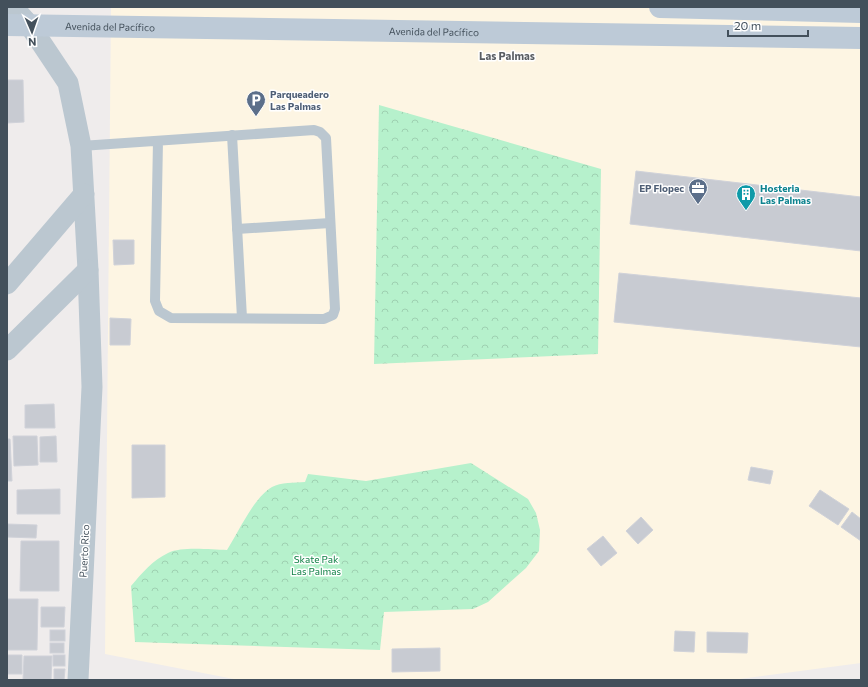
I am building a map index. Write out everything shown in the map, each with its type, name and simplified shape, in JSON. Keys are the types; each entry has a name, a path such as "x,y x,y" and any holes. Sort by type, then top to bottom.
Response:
{"main road":[{"path":"660,7 848,10"},
{"name":"Avenida del Pacífico","path":"7,25 861,38"}],"street":[{"name":"Puerto Rico","path":"12,7 30,26 68,83 81,146 88,270 91,423 78,680"},
{"path":"7,284 84,194"},
{"path":"7,350 88,270"}],"lane":[{"path":"81,146 314,130 323,134 326,138 335,309 333,315 324,319 171,318 159,311 155,301 158,141"},
{"path":"232,136 242,318"},
{"path":"237,229 330,223"}],"shaded area":[{"path":"111,7 861,7 861,663 732,680 239,680 105,654"}],"green space":[{"path":"379,105 601,169 598,354 374,364"},
{"name":"Skate Pak Las Palmas","path":"471,463 528,499 536,513 540,530 539,551 526,568 488,602 473,609 384,612 380,650 135,642 131,586 139,576 157,559 174,551 189,549 227,550 253,507 265,492 272,487 283,483 305,482 308,474 366,481"}],"building":[{"path":"7,80 23,80 24,122 7,123"},
{"name":"Hosteria Las Palmas","path":"636,171 861,197 861,251 630,224"},
{"path":"113,240 134,240 134,264 114,265"},
{"path":"619,273 861,298 861,347 614,322"},
{"path":"110,318 131,319 130,345 110,345"},
{"path":"54,404 55,428 25,428 25,405"},
{"path":"13,436 37,436 38,465 14,466"},
{"path":"56,436 57,462 40,462 40,437"},
{"path":"7,439 10,439 12,481 7,481"},
{"path":"132,445 165,445 165,497 132,498"},
{"path":"751,467 773,471 770,484 748,480"},
{"path":"60,489 60,514 17,514 17,490"},
{"path":"820,490 849,509 838,525 809,506"},
{"path":"852,512 861,519 861,541 841,527"},
{"path":"641,517 653,530 638,544 626,531"},
{"path":"7,524 37,525 36,538 7,537"},
{"path":"603,536 617,553 601,566 587,549"},
{"path":"21,541 59,541 59,591 20,591"},
{"path":"7,599 38,599 37,650 7,650"},
{"path":"41,607 65,607 64,627 41,627"},
{"path":"50,630 65,630 65,641 50,641"},
{"path":"675,631 695,632 694,652 674,651"},
{"path":"707,632 748,633 747,653 707,652"},
{"path":"50,643 64,643 64,653 50,653"},
{"path":"440,648 440,671 392,672 392,649"},
{"path":"7,655 22,655 22,674 7,674"},
{"path":"53,655 65,655 65,666 53,666"},
{"path":"24,656 52,656 51,680 23,680"},
{"path":"54,669 65,669 64,680 54,680"}],"place":[{"name":"Parqueadero Las Palmas","path":"256,117"},
{"name":"EP Flopec","path":"698,205"},
{"name":"Hosteria Las Palmas","path":"746,211"}],"district":[{"name":"Las Palmas","path":"507,56"}]}
